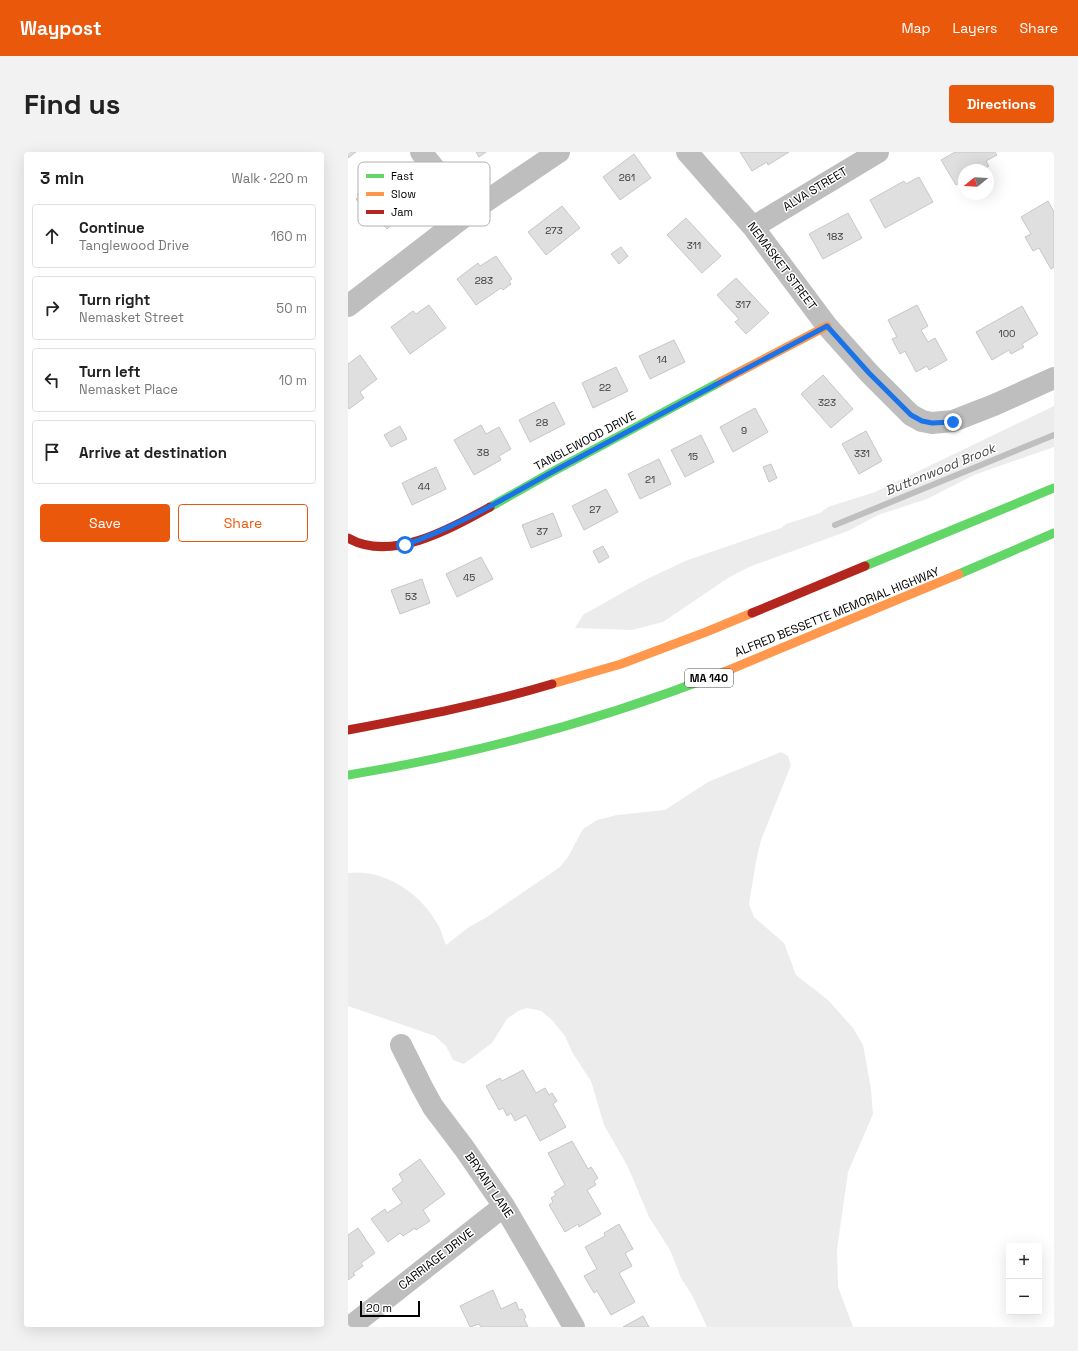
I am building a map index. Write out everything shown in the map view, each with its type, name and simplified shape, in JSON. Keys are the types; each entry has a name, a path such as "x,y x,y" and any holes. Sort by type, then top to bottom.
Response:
{"main road":[{"name":"TANGLEWOOD DRIVE","path":"348,538 353,542 365,545 391,547 405,545 466,520 545,476 827,326"},
{"path":"348,730 441,712 518,694 621,664 714,629 1054,488"},
{"name":"ALFRED BESSETTE MEMORIAL HIGHWAY","path":"348,775 484,748 557,729 636,705 707,679 812,636 1054,533"}],"street":[{"path":"421,152 429,162"},
{"path":"490,199 559,152"},
{"name":"NEMASKET STREET","path":"687,152 753,226 827,326 869,373 911,415 922,421 932,423 953,422 1054,378"},
{"name":"ALVA STREET","path":"753,226 878,152"},
{"path":"348,306 452,226"},
{"name":"BRYANT LANE","path":"401,1045 433,1107 464,1148 504,1206 574,1327"},
{"name":"CARRIAGE DRIVE","path":"350,1327 504,1206"}],"shaded area":[{"path":"1054,406 1054,447 974,475 927,499 878,515 848,531 749,567 728,578 663,622 632,630 575,628 583,615 643,581 685,561 781,528 786,524 820,513 828,507 875,492"},
{"path":"781,752 788,756 791,765 761,840 749,904 754,917 784,943 796,975 828,1000 853,1028 863,1045 871,1089 873,1114 848,1172 837,1249 838,1287 853,1327 707,1327 692,1295 681,1278 670,1250 649,1217 628,1167 604,1125 591,1081 572,1052 565,1036 552,1020 541,1011 527,1008 518,1011 507,1019 492,1043 464,1064 453,1060 446,1046 435,1036 348,1006 348,873 362,873 388,879 412,894 431,914 439,927 446,945 469,927 487,917 560,867 568,857 583,829 597,820 617,815 665,810 708,782"}],"building":[{"path":"348,152 356,152 348,158"},
{"path":"476,152 486,152 479,157"},
{"path":"740,152 789,152 768,165 767,162 752,171"},
{"path":"955,152 995,152 997,155 986,161 988,164 958,164 958,184 956,185 941,160"},
{"path":"634,154 651,178 620,200 603,177"},
{"path":"919,177 933,202 885,228 870,200 904,181 906,184"},
{"path":"1048,201 1054,212 1054,267 1051,269 1039,248 1033,251 1025,237 1031,234 1021,217"},
{"path":"562,206 580,228 546,255 528,232"},
{"path":"848,213 862,238 823,259 809,234"},
{"path":"686,218 721,256 702,273 667,235"},
{"path":"621,247 628,256 619,264 611,254"},
{"path":"496,256 512,279 509,281 511,284 503,290 501,288 476,305 457,279 478,263 480,266"},
{"path":"736,278 769,313 746,334 735,322 739,319 717,295"},
{"path":"429,305 446,328 410,354 391,327 413,311 416,314"},
{"path":"917,305 928,326 921,330 928,342 935,338 947,360 929,370 927,366 916,372 905,351 900,354 892,339 897,337 888,320"},
{"path":"1022,306 1038,334 1022,344 1024,347 1011,354 1009,350 992,360 976,332"},
{"path":"674,340 685,362 650,379 639,356"},
{"path":"360,355 377,379 360,392 364,398 349,409 348,364"},
{"path":"616,367 628,391 593,408 582,383"},
{"path":"823,375 853,409 831,428 801,394"},
{"path":"554,402 565,424 530,442 519,420"},
{"path":"755,408 768,432 733,452 720,427"},
{"path":"481,425 486,434 499,427 511,449 499,456 501,460 474,475 454,440"},
{"path":"400,426 407,439 391,447 384,435"},
{"path":"866,431 882,461 859,474 842,444"},
{"path":"701,435 714,462 685,477 671,450"},
{"path":"659,459 671,484 640,499 628,474"},
{"path":"771,464 777,478 769,482 763,467"},
{"path":"436,467 446,489 412,505 402,483"},
{"path":"606,489 618,512 584,530 572,506"},
{"path":"553,513 562,536 531,548 522,525"},
{"path":"603,546 609,557 599,563 593,551"},
{"path":"481,557 493,579 457,597 446,574"},
{"path":"422,579 430,603 400,614 391,590"},
{"path":"523,1070 536,1093 545,1088 549,1095 552,1093 557,1101 553,1104 566,1127 540,1141 526,1115 515,1121 511,1113 507,1116 503,1108 499,1110 486,1086 500,1078 502,1081"},
{"path":"572,1141 588,1169 591,1167 598,1178 594,1181 596,1185 587,1190 601,1214 579,1227 578,1224 565,1232 549,1205 553,1202 551,1198 556,1195 554,1192 565,1185 548,1153"},
{"path":"420,1159 445,1194 423,1210 430,1221 403,1236 400,1233 388,1242 371,1219 385,1209 387,1213 402,1203 392,1189 403,1181 399,1174"},
{"path":"619,1224 633,1249 625,1253 632,1266 619,1273 635,1302 611,1315 597,1291 594,1293 584,1276 597,1269 585,1247 605,1236 604,1233"},
{"path":"358,1228 375,1253 361,1263 363,1266 353,1273 355,1275 348,1280 348,1235"},
{"path":"493,1290 501,1309 516,1302 519,1310 522,1309 526,1317 524,1319 528,1327 481,1327 479,1324 470,1327 460,1306"},
{"path":"643,1316 649,1327 623,1327"}],"waterway":[{"name":"Buttonwood Brook","path":"835,525 1054,435"}],"traffic: fast":[{"path":"490,507 720,382"},
{"path":"865,566 1054,488"},
{"path":"959,574 1054,533"},
{"path":"348,775 444,757 539,734 632,705 724,672"}],"traffic: slow":[{"path":"720,382 827,326"},
{"path":"724,672 959,574"},
{"path":"552,684 621,664 752,613"}],"traffic: jam":[{"path":"348,538 365,545 383,547 402,545 440,533 490,507"},
{"path":"752,613 865,566"},
{"path":"348,730 476,704 552,684"}],"route":[{"path":"405,545 466,520 532,482 827,326 869,373 911,415 922,421 932,423 953,422"}]}
